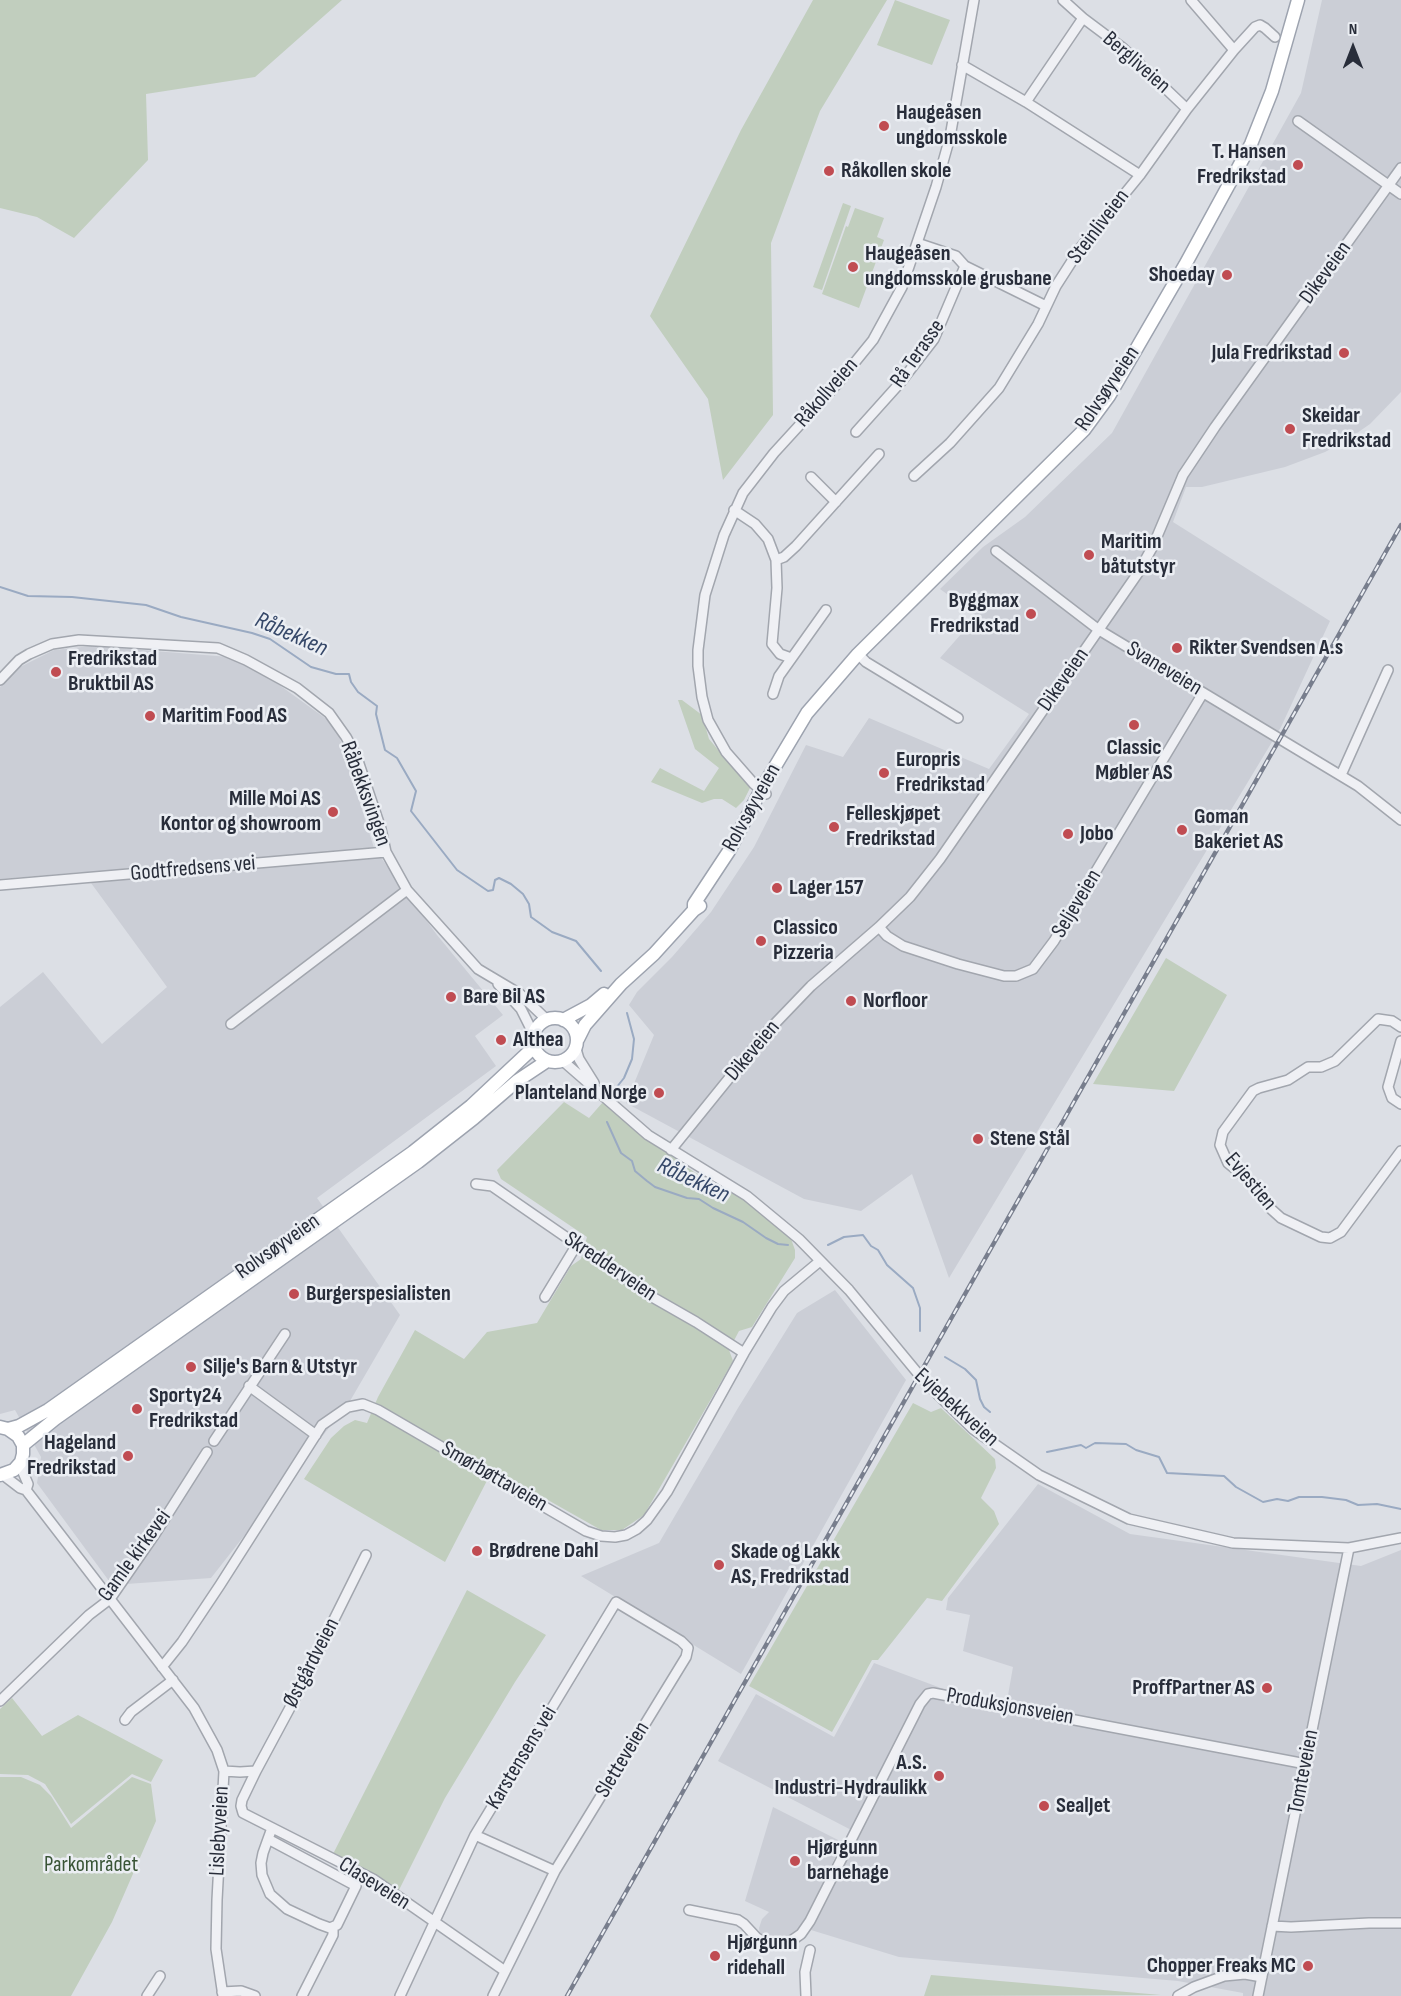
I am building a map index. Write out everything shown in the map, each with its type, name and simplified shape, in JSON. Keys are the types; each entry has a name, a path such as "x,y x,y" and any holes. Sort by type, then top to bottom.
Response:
{"main road":[{"name":"Rolvsøyveien","path":"577,1044 585,1025 621,984 654,954 699,907 718,880 766,787 813,709 858,654 1062,452 1096,415 1179,275 1251,144 1272,91 1298,0"},
{"name":"Rolvsøyveien","path":"563,1020 591,1005 621,984"},
{"path":"555,1018 563,1020 576,1031 577,1044 570,1057 563,1061 547,1061 539,1055 534,1041 538,1026 555,1018"},
{"name":"Rolvsøyveien","path":"4,1428 19,1426 48,1410 413,1152 471,1106 534,1041"},
{"name":"Rolvsøyveien","path":"23,1445 55,1419 418,1162 516,1081 547,1061"},
{"path":"2,1475 14,1470 24,1454 23,1445 18,1436 4,1428"}],"street":[{"name":"Råkollveien","path":"766,787 742,770 726,752 708,720 698,666 705,595 734,510 752,479 838,383 873,340 902,287 936,187 950,136 974,0"},
{"name":"Bergliveien","path":"1063,0 1123,48 1187,109"},
{"path":"1191,0 1234,50"},
{"name":"Bergliveien","path":"1026,102 1083,18"},
{"name":"Steinliveien","path":"914,477 950,443 999,388 1038,324 1056,286 1082,247 1140,175 1187,109 1234,50 1255,27 1265,28 1275,37"},
{"path":"962,65 1026,102 1140,175"},
{"path":"1298,121 1401,194"},
{"name":"Dikeveien","path":"671,1150 764,1035 811,986 879,927 909,897 940,859 1138,573 1153,546 1183,475 1401,168"},
{"path":"917,243 956,256 965,266 1046,306"},
{"name":"Rå Terasse","path":"856,432 900,383 934,339 965,266"},
{"path":"776,560 784,557 796,546 879,454"},
{"path":"811,477 836,502"},
{"path":"734,510 754,524 768,539 776,560 777,588 772,644 780,654 791,658"},
{"name":"Svaneveien","path":"996,551 1099,630 1341,775 1401,820"},
{"path":"772,694 779,676 826,610"},
{"name":"Råbekksvingen","path":"0,680 19,660 29,654 52,644 79,640 218,648 246,660 304,693 329,713 356,755 381,829 386,852 407,890 478,969 496,982 520,994 547,1020"},
{"path":"858,654 866,662 958,718"},
{"path":"1341,775 1388,670"},
{"name":"Seljeveien","path":"879,927 887,936 903,946 958,964 1004,976 1016,976 1033,969 1054,941 1203,693"},
{"name":"Godtfredsens vei","path":"0,885 386,852"},
{"path":"231,1024 407,890"},
{"name":"Råbekksvingen","path":"496,982 521,1009 534,1041"},
{"name":"Evjestien","path":"1401,1027 1392,1021 1378,1019 1335,1061 1321,1067 1308,1067 1288,1080 1253,1091 1223,1132 1220,1145 1228,1163 1255,1185 1271,1209 1281,1218 1321,1237 1330,1238 1341,1232 1401,1151"},
{"path":"1401,1041 1388,1087 1392,1098 1401,1104"},
{"name":"Evjebekkveien","path":"577,1044 579,1059 598,1091"},
{"name":"Evjebekkveien","path":"563,1061 639,1129 747,1196 799,1239 849,1290 914,1372 973,1429 1039,1475 1129,1519 1233,1543 1349,1548 1401,1538"},
{"name":"Skredderveien","path":"476,1184 492,1186 654,1298 744,1353"},
{"path":"545,1298 576,1246"},
{"name":"Smørbøttaveien","path":"162,1667 182,1642 220,1585 322,1425 339,1411 357,1404 378,1410 586,1531 601,1536 615,1537 626,1535 637,1529 658,1506 744,1353 784,1291 820,1261"},
{"path":"214,1441 285,1334"},
{"path":"249,1386 316,1435"},
{"name":"Gamle kirkevei","path":"0,1701 89,1615 110,1599 207,1452"},
{"name":"Lislebyveien","path":"21,1462 28,1484 26,1490"},
{"name":"Lislebyveien","path":"2,1475 26,1490 173,1680 209,1732 224,1771 216,1924 216,1949 223,1994"},
{"name":"Tomteveien","path":"1258,1996 1349,1548"},
{"name":"Østgårdveien","path":"241,1806 256,1771 366,1555"},
{"name":"Karstensens vei","path":"400,1996 475,1835 616,1602 688,1647"},
{"name":"Sletteveien","path":"493,1996 555,1871 686,1657 688,1647"},
{"path":"125,1720 131,1712 173,1680"},
{"name":"Produksjonsveien","path":"689,1910 738,1920 757,1938 768,1944 788,1943 801,1934 814,1913 920,1704 928,1694 933,1693 1306,1764"},
{"path":"224,1771 256,1771"},
{"name":"Claseveien","path":"241,1806 243,1813 373,1879 505,1971"},
{"path":"268,1839 356,1886 339,1923 333,1927 319,1924 287,1909 272,1896 261,1872 262,1859 268,1839 272,1828"},
{"path":"475,1835 555,1871"},
{"path":"1272,1926 1401,1923"},
{"path":"302,1996 333,1935 333,1927"},
{"path":"806,1996 805,1972 810,1950"},
{"path":"1178,1996 1194,1987 1224,1976 1245,1974 1262,1977"},
{"path":"147,1996 160,1976"},
{"path":"223,1994 241,1991 255,1996"}],"shaded area":[{"path":"1322,0 1401,0 1401,392 1370,424 1325,452 1285,467 1202,487 1186,487 1173,522 1330,621 1281,727 949,1278 912,1174 861,1211 804,1199 626,1103 654,1035 629,1005 637,992 672,957 711,912 754,847 806,745 843,757 869,718 989,769 1029,714 940,658 977,616 940,589 983,547 1025,517 1112,433 1301,93"},
{"name":"Råbekken","path":"91,646 242,658 336,726 374,848 437,935 503,1015 475,1036 496,1066 317,1198 400,1315 350,1401 211,1578 112,1585 37,1483 41,1457 15,1410 0,1414 0,1007 43,972 102,1044 167,987 83,872 0,879 0,687 20,667 54,650"},
{"path":"835,1290 906,1380 741,1674 581,1576 659,1543 797,1313"},
{"path":"1038,1484 1130,1534 1361,1566 1401,1550 1401,1996 1243,1996 1243,1993 1178,1981 899,1957 811,1930 859,1834 718,1761 756,1694 834,1737 874,1663 1005,1712 1013,1667 963,1651 970,1615 946,1610 948,1598"},
{"path":"773,1807 842,1842 809,1915 795,1934 784,1940 771,1940 760,1935 759,1928 762,1919 769,1912 745,1901"}],"green space":[{"path":"0,0 342,0 255,77 146,94 148,160 74,238 37,217 0,208"},
{"path":"813,0 887,0 820,111 771,243 773,415 723,480 708,399 650,316 741,130"},
{"path":"895,0 950,20 932,65 877,45"},
{"path":"843,203 851,206 822,290 813,287"},
{"name":"Haugeåsen ungdomsskole grusbane","path":"855,208 884,218 877,237 884,240 859,308 822,294 846,226 848,227"},
{"path":"678,700 682,700 702,715 709,739 750,788 744,800 736,808 722,799 702,803 651,782 660,768 704,791 719,768 695,749"},
{"path":"1166,958 1227,995 1174,1091 1093,1084"},
{"path":"564,1102 589,1118 603,1102 632,1128 694,1172 748,1201 790,1236 795,1258 752,1327 739,1331 729,1350 733,1361 644,1515 622,1530 601,1530 493,1469 445,1562 304,1479 331,1438 344,1426 355,1420 367,1423 378,1397 415,1330 464,1359 487,1332 537,1323 571,1266 581,1259 587,1237 501,1179 497,1170"},
{"path":"913,1403 931,1412 941,1408 995,1459 996,1468 981,1498 994,1511 999,1524 942,1601 927,1598 878,1660 872,1660 832,1732 749,1686"},
{"path":"467,1590 546,1635 445,1798 399,1890 333,1854"},
{"path":"12,1698 42,1736 78,1715 163,1760 151,1782 132,1774 71,1824 45,1784 28,1775 0,1774 0,1709"},
{"name":"Parkområdet","path":"0,1777 21,1777 40,1785 51,1796 71,1828 132,1777 151,1784 156,1821 112,1922 71,1996 0,1996"},
{"path":"931,1975 1161,1995 924,1996"}],"waterway":[{"name":"Råbekken","path":"0,587 28,596 72,597 146,605 181,617 270,639 311,667 336,674 349,674 358,692 377,706 376,714 385,750 397,758 416,791 411,811 457,870 488,891 493,890 495,880 499,878 511,884 523,894 529,904 531,917 552,932 576,941 601,971"},
{"name":"Råbekken","path":"616,1088 624,1078 632,1059 634,1039 627,1013"},
{"name":"Råbekken","path":"607,1122 621,1153 632,1161 635,1171 655,1187 687,1198 699,1199 743,1222 766,1238 778,1244 788,1245"},
{"name":"Råbekken","path":"828,1245 844,1237 863,1235 871,1246 878,1250 887,1265 913,1288 920,1308 920,1331"},
{"path":"945,1357 965,1369 976,1380 980,1399 990,1412"},
{"path":"1047,1452 1081,1445 1086,1448 1095,1443 1126,1444 1136,1450 1159,1457 1167,1473 1224,1476 1236,1487 1263,1502 1277,1499 1288,1501 1299,1497 1322,1497 1346,1500 1358,1505 1377,1504 1401,1509"}],"railway":[{"path":"567,1996 1401,525"}],"place":[{"name":"Haugeåsen ungdomsskole","path":"884,126"},
{"name":"T. Hansen Fredrikstad","path":"1298,165"},
{"name":"Råkollen skole","path":"829,171"},
{"name":"Haugeåsen ungdomsskole grusbane","path":"853,267"},
{"name":"Shoeday","path":"1227,275"},
{"name":"Jula Fredrikstad","path":"1344,353"},
{"name":"Skeidar Fredrikstad","path":"1290,429"},
{"name":"Maritim båtutstyr","path":"1089,555"},
{"name":"Byggmax Fredrikstad","path":"1031,614"},
{"name":"Rikter Svendsen A.s","path":"1177,648"},
{"name":"Fredrikstad Bruktbil AS","path":"56,672"},
{"name":"Maritim Food AS","path":"150,716"},
{"name":"Classic Møbler AS","path":"1134,725"},
{"name":"Europris Fredrikstad","path":"884,773"},
{"name":"Mille Moi AS Kontor og showroom","path":"333,812"},
{"name":"Felleskjøpet Fredrikstad","path":"834,827"},
{"name":"Goman Bakeriet AS","path":"1182,830"},
{"name":"Jobo","path":"1068,834"},
{"name":"Lager 157","path":"777,888"},
{"name":"Classico Pizzeria","path":"761,941"},
{"name":"Bare Bil AS","path":"451,997"},
{"name":"Norfloor","path":"851,1001"},
{"name":"Althea","path":"501,1040"},
{"name":"Planteland Norge","path":"659,1093"},
{"name":"Stene Stål","path":"978,1139"},
{"name":"Burgerspesialisten","path":"294,1294"},
{"name":"Silje's Barn & Utstyr","path":"191,1367"},
{"name":"Sporty24 Fredrikstad","path":"137,1409"},
{"name":"Hageland Fredrikstad","path":"128,1456"},
{"name":"Brødrene Dahl","path":"477,1551"},
{"name":"Skade og Lakk AS, Fredrikstad","path":"719,1565"},
{"name":"ProffPartner AS","path":"1267,1688"},
{"name":"A.S. Industri-Hydraulikk","path":"939,1776"},
{"name":"SealJet","path":"1044,1806"},
{"name":"Hjørgunn barnehage","path":"795,1861"},
{"name":"Hjørgunn ridehall","path":"715,1956"},
{"name":"Chopper Freaks MC","path":"1308,1966"}]}
